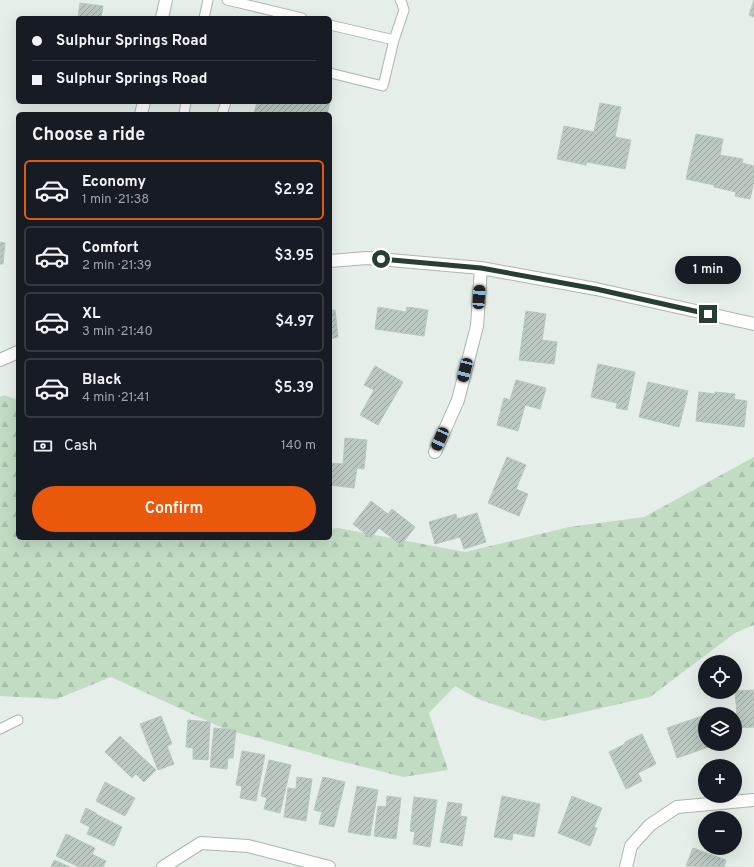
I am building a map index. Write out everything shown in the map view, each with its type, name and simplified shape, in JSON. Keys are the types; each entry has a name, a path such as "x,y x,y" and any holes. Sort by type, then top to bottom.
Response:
{"street":[{"path":"162,16 166,0"},
{"path":"332,261 367,258 481,268 596,289 754,324"},
{"path":"435,452 458,400 477,326 481,268"},
{"path":"0,360 16,353"},
{"path":"626,867 630,846 650,825 677,806 754,800"},
{"path":"163,867 201,843 248,846 329,867"}],"lane":[{"path":"204,16 208,0"},
{"path":"227,0 294,16"},
{"path":"332,73 383,86 394,40 404,10 400,0"},
{"path":"332,25 394,40"},
{"path":"0,729 18,720"}],"green space":[{"path":"4,395 16,399 16,540 332,540 332,529 338,528 465,552 569,527 644,517 754,457 754,625 735,633 706,655 698,655 698,661 650,697 544,721 478,699 455,686 429,713 448,770 403,777 336,760 225,729 111,677 57,699 0,696 0,397"}],"building":[{"path":"754,0 754,17 749,15"},
{"path":"80,3 103,6 101,16 78,16"},
{"path":"600,103 621,107 615,137 631,140 625,169 587,162 586,165 557,159 564,126 594,132"},
{"path":"256,104 330,104 328,112 254,112"},
{"path":"696,134 723,139 720,155 743,159 742,163 754,166 754,181 750,199 735,196 736,192 714,187 714,185 686,179"},
{"path":"0,242 5,243 3,264 0,264"},
{"path":"378,307 406,312 407,307 428,310 424,336 375,329"},
{"path":"332,310 335,310 338,337 332,338"},
{"path":"526,311 546,314 542,340 557,342 554,364 519,360"},
{"path":"598,364 635,372 627,410 616,408 617,403 591,397"},
{"path":"375,366 403,382 378,425 360,415 374,390 364,385"},
{"path":"516,380 546,388 540,409 525,405 518,431 497,425 504,398 510,400"},
{"path":"648,382 688,391 679,427 639,417"},
{"path":"699,392 735,394 734,399 747,401 744,427 696,421"},
{"path":"345,438 367,440 364,469 357,468 354,488 332,485 332,463 343,464"},
{"path":"507,457 526,465 516,489 528,494 519,516 488,503"},
{"path":"371,501 388,514 392,509 415,527 401,545 379,528 371,538 353,524"},
{"path":"477,513 486,542 464,549 460,537 435,544 429,522 456,514 457,519"},
{"path":"754,690 754,727 742,728 742,707 736,707 736,699 742,699 742,691"},
{"path":"161,716 172,744 167,746 174,764 158,770 140,724"},
{"path":"698,717 698,751 677,758 667,728"},
{"path":"188,720 210,722 208,760 193,759 193,748 186,747"},
{"path":"214,728 236,730 233,758 228,758 227,769 210,767"},
{"path":"642,734 656,764 638,773 642,781 626,789 609,752"},
{"path":"120,736 156,770 144,782 136,774 132,778 105,752"},
{"path":"242,751 265,755 256,801 240,798 242,786 236,785"},
{"path":"269,760 291,765 280,813 264,809 267,798 261,796"},
{"path":"297,777 312,779 306,821 284,817 288,788 296,789"},
{"path":"323,777 345,782 334,827 319,824 322,812 314,810"},
{"path":"105,782 135,798 125,816 96,801"},
{"path":"357,786 378,790 370,836 348,832"},
{"path":"387,796 401,798 396,839 374,836 378,806 386,807"},
{"path":"502,796 540,804 534,837 513,833 512,840 494,837"},
{"path":"572,796 602,808 594,827 597,828 590,846 558,833"},
{"path":"414,797 437,800 430,847 413,844 415,832 410,831"},
{"path":"448,802 462,804 460,816 467,817 462,846 440,842"},
{"path":"86,808 122,827 114,846 87,834 90,827 80,822"},
{"path":"66,834 95,848 92,854 106,861 103,867 79,867 56,856"},
{"path":"693,848 698,850 698,855 712,855 726,860 724,867 686,866"},
{"path":"54,860 70,867 51,867"}],"route":[{"path":"381,259 481,268 596,289 708,314"}]}
